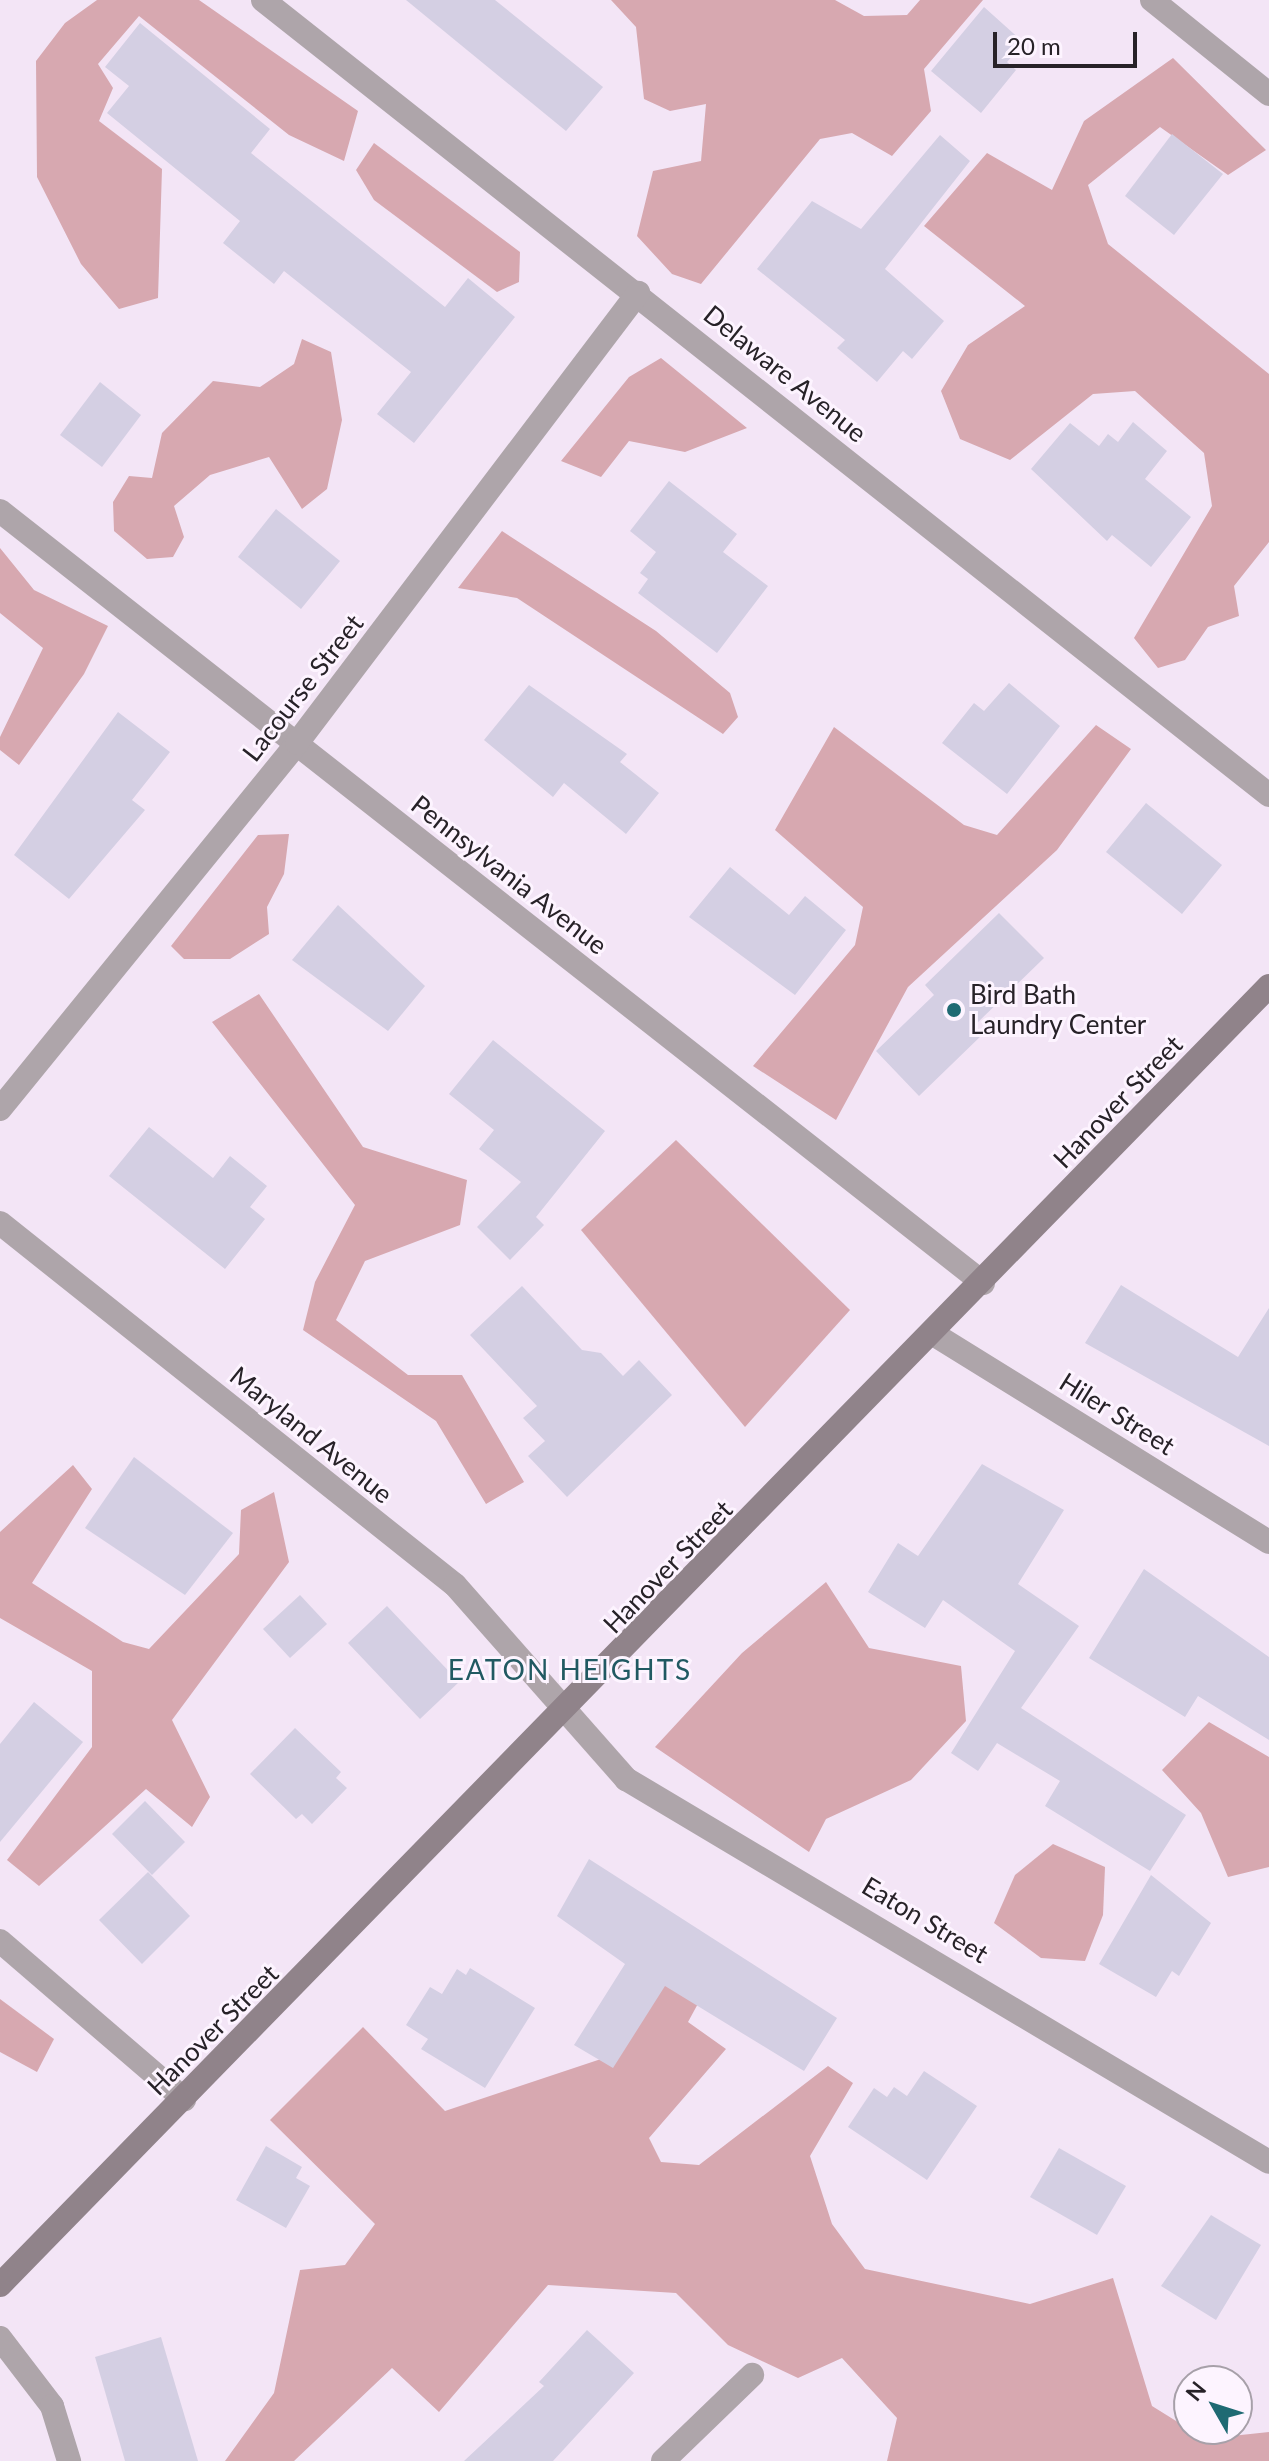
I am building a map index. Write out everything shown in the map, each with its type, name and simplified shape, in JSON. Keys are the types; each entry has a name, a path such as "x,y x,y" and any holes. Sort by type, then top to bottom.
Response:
{"main road":[{"name":"Hanover Street","path":"0,2285 935,1335 1269,986"}],"street":[{"name":"Delaware Avenue","path":"263,0 638,293 1269,795"},
{"path":"1152,0 1269,94"},
{"name":"Lacourse Street","path":"0,1109 297,743 638,293"},
{"name":"Pennsylvania Avenue","path":"0,511 983,1283"},
{"name":"Maryland Avenue","path":"0,1223 455,1585 565,1712"},
{"name":"Hiler Street","path":"935,1335 1269,1542"},
{"name":"Eaton Street","path":"565,1712 626,1779 1269,2162"},
{"path":"0,1941 184,2099"},
{"path":"0,2338 52,2406 69,2461"},
{"path":"663,2461 752,2375"}],"shaded area":[{"path":"97,0 199,0 358,111 344,161 289,135 139,16 98,64 113,88 99,121 162,169 158,298 119,309 81,264 37,177 36,61 65,23"},
{"path":"611,0 835,0 864,16 907,15 920,0 983,0 924,69 931,111 892,156 852,133 820,139 701,284 672,274 637,236 653,171 701,161 706,104 670,111 644,99 636,27"},
{"path":"1173,58 1266,150 1228,175 1160,127 1088,185 1108,244 1269,374 1269,542 1234,586 1239,616 1208,627 1185,660 1158,668 1134,638 1212,506 1204,453 1135,391 1093,394 1010,460 960,439 941,391 968,345 1025,306 924,226 987,153 1052,190 1084,121"},
{"path":"374,143 520,252 519,282 497,292 374,200 356,170"},
{"path":"302,339 331,352 342,420 327,489 302,509 269,457 210,475 174,506 184,537 173,557 147,559 114,531 113,502 129,476 152,478 162,433 213,381 260,387 294,364"},
{"path":"661,358 747,428 685,452 629,441 601,477 561,461 629,377"},
{"path":"502,531 656,631 730,693 738,717 723,734 517,598 458,588"},
{"path":"0,548 34,590 108,626 84,674 19,765 0,750 0,737 43,648 0,613"},
{"path":"1096,725 1131,749 1057,850 908,987 836,1120 753,1066 855,945 863,907 775,830 834,727 964,825 997,835"},
{"path":"289,834 284,874 267,907 269,934 230,959 184,959 171,946 258,835"},
{"path":"259,994 363,1147 467,1180 460,1225 365,1261 336,1320 408,1375 462,1375 524,1482 486,1504 436,1421 303,1330 315,1282 355,1205 212,1022"},
{"path":"676,1140 850,1310 745,1427 581,1230"},
{"path":"73,1465 92,1489 32,1583 123,1642 149,1649 239,1554 241,1510 274,1492 289,1562 172,1720 210,1797 192,1827 146,1789 39,1886 7,1860 92,1747 92,1671 0,1618 0,1532"},
{"path":"826,1582 869,1648 961,1666 966,1721 911,1780 826,1819 809,1852 655,1747 742,1653"},
{"path":"1209,1722 1269,1757 1269,1867 1228,1877 1201,1813 1162,1770"},
{"path":"1053,1844 1105,1867 1103,1915 1085,1961 1041,1958 994,1923 1015,1875"},
{"path":"685,1929 725,1954 688,2022 726,2049 649,2138 661,2162 699,2165 828,2066 853,2083 810,2156 832,2224 865,2269 1030,2304 1113,2278 1152,2406 1173,2419 1173,2445 1253,2445 1253,2434 1269,2432 1269,2461 887,2461 897,2418 842,2358 798,2378 728,2345 676,2293 548,2285 439,2412 392,2368 294,2461 225,2461 274,2393 300,2270 345,2265 375,2224 270,2120 363,2027 445,2111 619,2053"},
{"path":"0,1999 54,2039 37,2072 0,2052"}],"building":[{"path":"406,0 495,0 603,87 566,131"},
{"path":"984,7 1024,43 1007,62 1016,70 981,113 931,71"},
{"path":"140,23 270,129 251,153 445,307 468,278 515,317 414,443 377,414 411,372 284,271 274,284 223,243 240,221 107,113 129,86 105,67"},
{"path":"1172,134 1223,174 1174,235 1125,196"},
{"path":"940,135 970,161 885,269 944,321 912,359 903,351 877,382 837,348 845,340 757,269 812,201 861,229"},
{"path":"100,382 141,415 102,467 60,435"},
{"path":"1133,422 1167,451 1145,479 1191,517 1151,567 1112,535 1107,541 1031,469 1070,423 1099,446 1108,434 1118,442"},
{"path":"669,481 737,534 723,552 768,586 717,653 638,593 648,579 640,573 656,552 630,531"},
{"path":"276,509 340,561 301,609 238,557"},
{"path":"1009,683 1060,726 1007,794 942,743 974,703 984,711"},
{"path":"529,685 627,754 620,762 659,793 626,834 564,783 553,797 484,740"},
{"path":"118,712 170,752 132,800 145,810 69,899 14,855"},
{"path":"1146,803 1222,865 1182,914 1106,852"},
{"path":"730,867 789,915 805,896 846,930 795,995 689,917"},
{"path":"338,905 425,986 388,1031 292,960"},
{"name":"Bird Bath Laundry Center","path":"999,913 1044,958 975,1025 983,1034 919,1096 876,1051 934,995 925,985"},
{"path":"493,1040 605,1131 536,1217 544,1225 510,1260 477,1227 521,1182 479,1149 494,1130 449,1094"},
{"path":"149,1127 213,1178 230,1156 267,1186 250,1207 265,1219 225,1269 109,1176"},
{"path":"1121,1285 1238,1357 1269,1308 1269,1446 1085,1343"},
{"path":"522,1286 582,1350 601,1353 623,1376 639,1360 672,1395 567,1497 528,1456 545,1441 523,1418 537,1406 470,1335"},
{"path":"134,1457 233,1533 185,1595 85,1528"},
{"path":"982,1464 1064,1510 1018,1584 1079,1626 1021,1708 1186,1815 1150,1871 1045,1806 1060,1781 997,1743 978,1771 951,1753 1015,1651 943,1600 925,1628 868,1592 898,1543 918,1556"},
{"path":"1144,1569 1269,1657 1269,1740 1198,1696 1185,1717 1089,1658"},
{"path":"300,1595 327,1624 290,1658 263,1629"},
{"path":"387,1606 459,1682 420,1719 348,1643"},
{"path":"34,1702 83,1742 0,1842 0,1744"},
{"path":"295,1728 341,1772 336,1778 347,1788 312,1824 302,1814 296,1819 250,1774"},
{"path":"145,1801 185,1842 152,1875 112,1834"},
{"path":"589,1859 837,2018 804,2071 665,1986 613,2068 574,2045 625,1964 557,1916"},
{"path":"148,1872 190,1916 142,1964 99,1920"},
{"path":"1151,1875 1211,1923 1179,1976 1172,1971 1156,1997 1099,1964"},
{"path":"470,1968 535,2008 485,2088 421,2049 428,2039 406,2025 430,1987 442,1994 457,1969 466,1975"},
{"path":"924,2071 977,2106 927,2180 848,2127 874,2088 887,2097 894,2087 907,2096"},
{"path":"266,2146 302,2167 296,2178 310,2186 286,2228 236,2200"},
{"path":"1059,2148 1126,2186 1097,2235 1030,2197"},
{"path":"1211,2215 1261,2245 1216,2320 1161,2286"},
{"path":"587,2330 634,2373 553,2461 464,2461 544,2386 539,2382"},
{"path":"161,2337 198,2461 125,2461 95,2357"}],"place":[{"name":"Bird Bath Laundry Center","path":"954,1010"}],"district":[{"name":"EATON HEIGHTS","path":"570,1669"}]}
